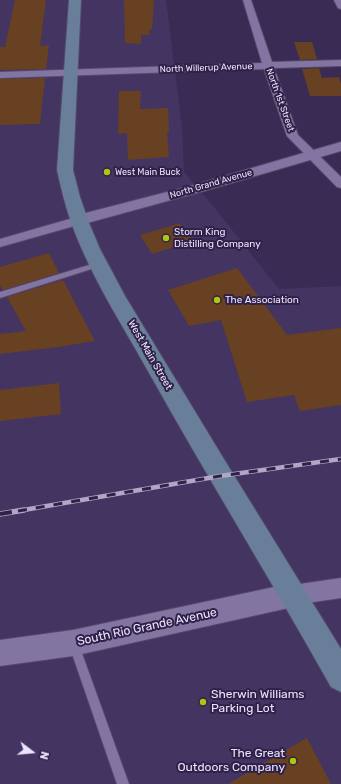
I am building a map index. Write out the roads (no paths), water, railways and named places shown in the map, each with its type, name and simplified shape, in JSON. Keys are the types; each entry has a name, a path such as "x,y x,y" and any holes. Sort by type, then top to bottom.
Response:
{"main road":[{"name":"West Main Street","path":"75,0 66,170 70,195 91,250 220,476 341,677"}],"street":[{"name":"North 1st Street","path":"247,0 267,66 293,136 341,184"},
{"path":"338,0 341,6"},
{"name":"North Willerup Avenue","path":"0,75 341,63"},
{"name":"North Grand Avenue","path":"80,220 199,188 341,146"},
{"path":"0,243 80,220"},
{"path":"293,595 341,588"},
{"name":"South Rio Grande Avenue","path":"0,653 72,643 293,595"}],"lane":[{"path":"0,295 99,264"},
{"path":"72,643 123,784"}],"railway":[{"path":"18,511 220,476 341,459"},
{"path":"18,511 24,510"},
{"path":"0,514 18,511"}],"place":[{"name":"West Main Buck","path":"107,172"},
{"name":"Storm King Distilling Company","path":"166,238"},
{"name":"The Association","path":"217,300"},
{"name":"Sherwin Williams Parking Lot","path":"203,702"},
{"name":"The Great Outdoors Company","path":"293,761"}]}
